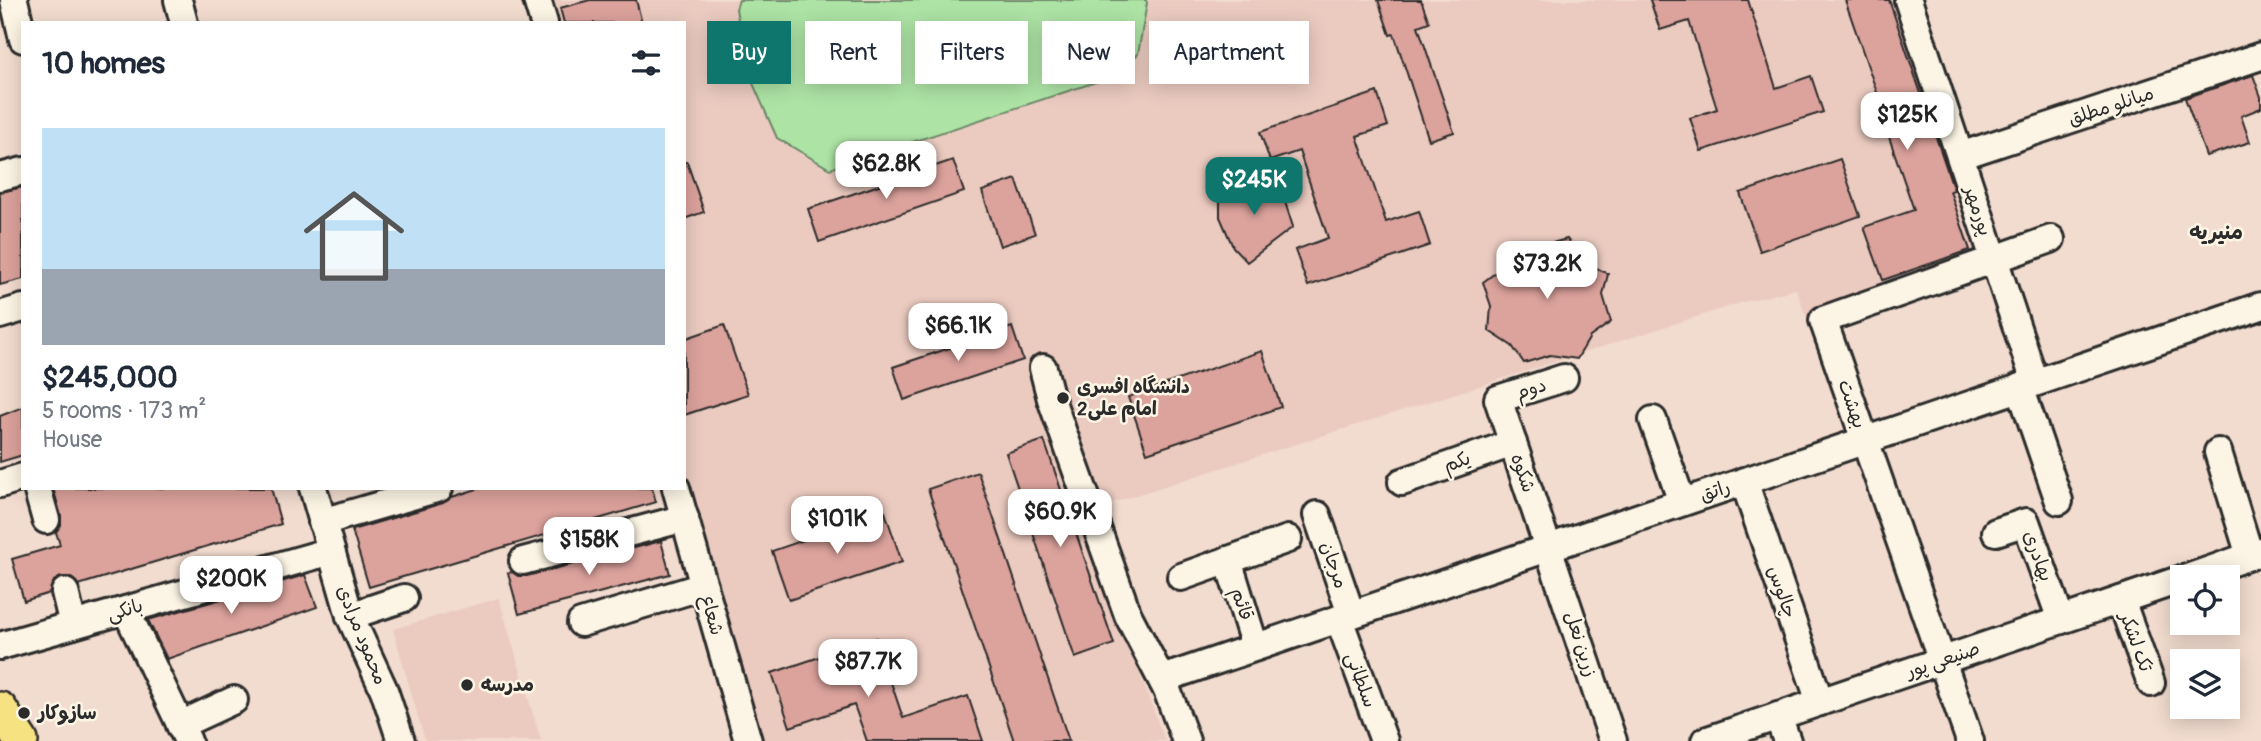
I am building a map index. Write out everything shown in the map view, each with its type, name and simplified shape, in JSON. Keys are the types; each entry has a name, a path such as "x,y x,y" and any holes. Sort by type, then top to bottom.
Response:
{"main road":[{"path":"0,709 21,741"}],"street":[{"path":"14,0 21,30"},
{"path":"178,0 183,21"},
{"name":"پورمهر","path":"1908,0 1994,259 2059,501"},
{"name":"میانلو مطلق","path":"1960,156 2261,56"},
{"path":"0,177 21,172"},
{"path":"1994,259 2051,239"},
{"name":"بهشت","path":"1970,741 1822,320 1994,259"},
{"name":"راتق","path":"1168,683 1255,647 2261,306"},
{"path":"0,315 21,310"},
{"path":"1043,368 1051,399 1128,615 1168,683 1186,741"},
{"name":"دوم","path":"1498,399 1564,378"},
{"name":"شکوه","path":"1498,399 1549,547"},
{"path":"1653,420 1682,502"},
{"name":"یکم","path":"1402,482 1513,443"},
{"path":"2218,452 2256,554"},
{"path":"0,484 21,478"},
{"name":"چالوس","path":"1744,481 1821,702"},
{"path":"38,490 46,520"},
{"name":"محمود مرادی","path":"314,490 350,616 384,690 401,741"},
{"path":"322,522 432,490"},
{"name":"شعاع","path":"677,490 748,741"},
{"name":"مرجان","path":"1317,515 1345,617"},
{"path":"523,561 685,518"},
{"name":"بهادری","path":"1996,532 2026,522 2061,620"},
{"path":"1181,577 1288,539"},
{"name":"زرین نعل","path":"1549,547 1613,741"},
{"name":"بانکی","path":"0,646 331,551"},
{"name":"صنیعی پور","path":"2223,565 2256,554"},
{"name":"قائم","path":"1228,560 1255,647"},
{"name":"صنیعی پور","path":"1705,741 2170,583"},
{"path":"581,623 704,586"},
{"path":"65,592 74,625"},
{"path":"350,616 404,597"},
{"name":"تک لشکر","path":"2121,600 2151,683"},
{"path":"126,610 184,733 234,700"},
{"name":"سلطانی","path":"1345,617 1384,741"},
{"path":"1778,716 1787,741"}],"shaded area":[{"name":"دانشگاه افسری امام علی2","path":"551,0 1894,0 1980,254 1806,316 1796,289 1740,303 1102,506 1152,661 1137,666 1165,741 764,741 686,488 686,21 557,21"},
{"name":"مدرسه","path":"499,598 541,741 425,741 393,629"}],"green space":[{"path":"739,0 1146,0 1147,3 1138,54 1135,57 1135,21 1042,21 1042,84 1090,84 830,169 777,138 753,84 791,84 791,21 738,21 736,9"}],"building":[{"path":"590,0 636,0 641,21 563,21 560,8"},
{"path":"1378,0 1421,0 1429,22 1418,26 1454,132 1429,140 1394,34 1390,35"},
{"path":"1650,0 1748,0 1776,88 1811,76 1823,112 1701,151 1690,118 1717,109 1689,21 1660,30"},
{"path":"1845,0 1889,0 1954,190 1950,191 1970,250 1883,280 1864,227 1914,210"},
{"path":"2253,75 2261,97 2261,108 2241,116 2250,142 2206,156 2185,98"},
{"path":"1377,92 1388,126 1357,136 1386,222 1419,211 1430,245 1308,286 1295,250 1328,238 1299,151 1270,161 1260,132"},
{"path":"1840,159 1860,216 1760,251 1740,193"},
{"path":"953,160 964,192 819,242 808,209"},
{"path":"686,162 687,162 704,212 686,218"},
{"path":"1016,179 1035,234 1000,246 982,191"},
{"path":"1279,183 1293,227 1247,262 1233,247 1220,217 1220,187"},
{"path":"21,187 21,280 0,285 0,192"},
{"path":"1567,239 1583,261 1608,274 1603,295 1611,322 1590,337 1577,359 1550,355 1524,363 1512,346 1489,331 1491,306 1483,282 1503,267 1516,243 1541,246"},
{"path":"724,325 748,394 686,414 686,338"},
{"path":"1012,327 1023,360 904,400 893,367"},
{"path":"1262,351 1281,407 1147,453 1128,397"},
{"path":"21,408 21,456 0,462 0,416"},
{"path":"1044,440 1114,644 1075,658 1006,453"},
{"path":"978,472 1069,741 1014,741 928,489"},
{"path":"54,490 272,490 281,524 78,585 70,577 61,577 54,581 50,593 24,601 12,559 60,545 56,532 61,525"},
{"path":"474,490 653,490 656,502 369,587 352,530 443,503"},
{"path":"885,512 902,562 789,600 772,551"},
{"path":"661,541 670,574 519,614 508,573 527,576"},
{"path":"305,575 317,607 167,659 148,620"},
{"path":"876,638 903,718 968,696 983,741 867,741 854,705 790,727 772,673"}],"place":[{"name":"دانشگاه افسری امام علی2","path":"1063,398"},
{"name":"مدرسه","path":"467,685"},
{"name":"سازوکار","path":"24,713"}],"district":[{"name":"منیریه","path":"2216,232"}]}
